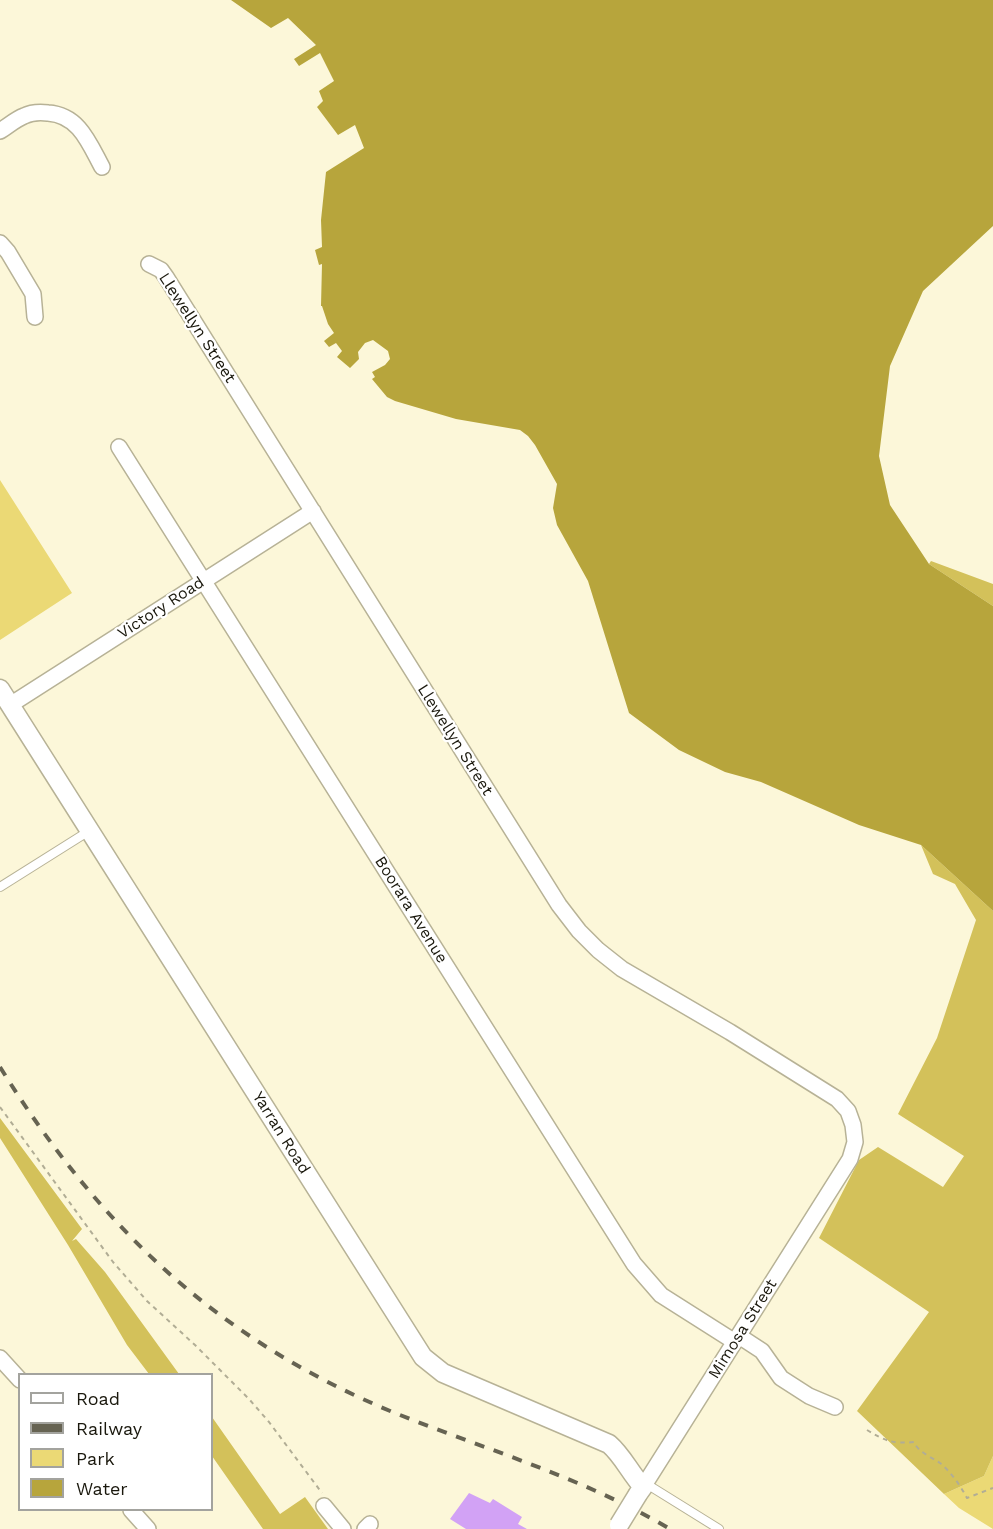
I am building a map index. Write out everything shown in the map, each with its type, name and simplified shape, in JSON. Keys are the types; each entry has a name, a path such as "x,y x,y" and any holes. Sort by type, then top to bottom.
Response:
{"street":[{"path":"0,131 23,116 35,112 57,113 68,117 85,136 102,167"},
{"path":"0,243 8,252 33,294 35,317"},
{"name":"Llewellyn Street","path":"149,264 161,270 166,277 559,905 579,931 598,950 637,978 730,1032 837,1099 848,1111 853,1125"},
{"name":"Boorara Avenue","path":"119,447 634,1264 649,1284 661,1295 762,1351 781,1378 809,1396 835,1407"},
{"name":"Victory Road","path":"10,705 313,512"},
{"name":"Yarran Road","path":"0,689 423,1357 443,1373 602,1440 617,1452 642,1488"},
{"name":"Mimosa Street","path":"617,1527 850,1159 855,1142 853,1125"},
{"path":"0,1358 18,1378"},
{"path":"324,1506 343,1529"},
{"path":"133,1511 148,1529"}],"lane":[{"path":"0,887 90,830"},
{"path":"642,1488 719,1529"}],"path":[{"path":"0,1107 113,1262 147,1301 195,1345 269,1422 321,1492 324,1506"},
{"path":"867,1430 883,1440 896,1444 914,1442 916,1447 942,1465 967,1498 993,1488"}],"green space":[{"path":"0,480 72,593 0,640"},
{"path":"993,1456 993,1529 959,1508 944,1494 984,1476"}],"shaded area":[{"path":"931,561 993,584 993,606 929,564"},
{"path":"921,845 993,911 993,1456 984,1476 944,1494 857,1411 929,1312 819,1238 859,1160 878,1147 943,1187 964,1156 898,1114 937,1038 976,920 955,884 933,874"},
{"path":"0,1118 82,1229 72,1241 76,1239 105,1272 178,1373 148,1373 127,1345 68,1245 0,1138"},
{"path":"213,1418 280,1514 305,1497 328,1529 263,1529 213,1457"}],"water":[{"path":"231,0 993,0 993,226 923,291 890,366 879,456 890,505 929,564 993,606 993,911 921,845 859,825 761,782 725,772 679,750 629,713 588,581 557,525 553,508 557,484 528,436 520,430 456,419 395,401 387,397 372,379 375,377 372,372 385,365 390,359 388,351 373,340 365,343 358,352 359,359 350,368 337,357 342,351 336,343 329,347 324,341 334,333 321,306 322,264 319,265 315,250 322,247 321,220 326,172 364,148 355,125 338,135 317,107 323,101 319,91 334,81 320,53 299,66 294,59 316,45 288,18 271,28"}],"building":[{"path":"469,1493 490,1503 493,1499 522,1517 518,1524 527,1529 466,1529 450,1519"}],"railway":[{"path":"0,1067 38,1125 79,1179 122,1228 169,1273 219,1314 273,1351 331,1384 395,1413 569,1480 670,1529"}]}
